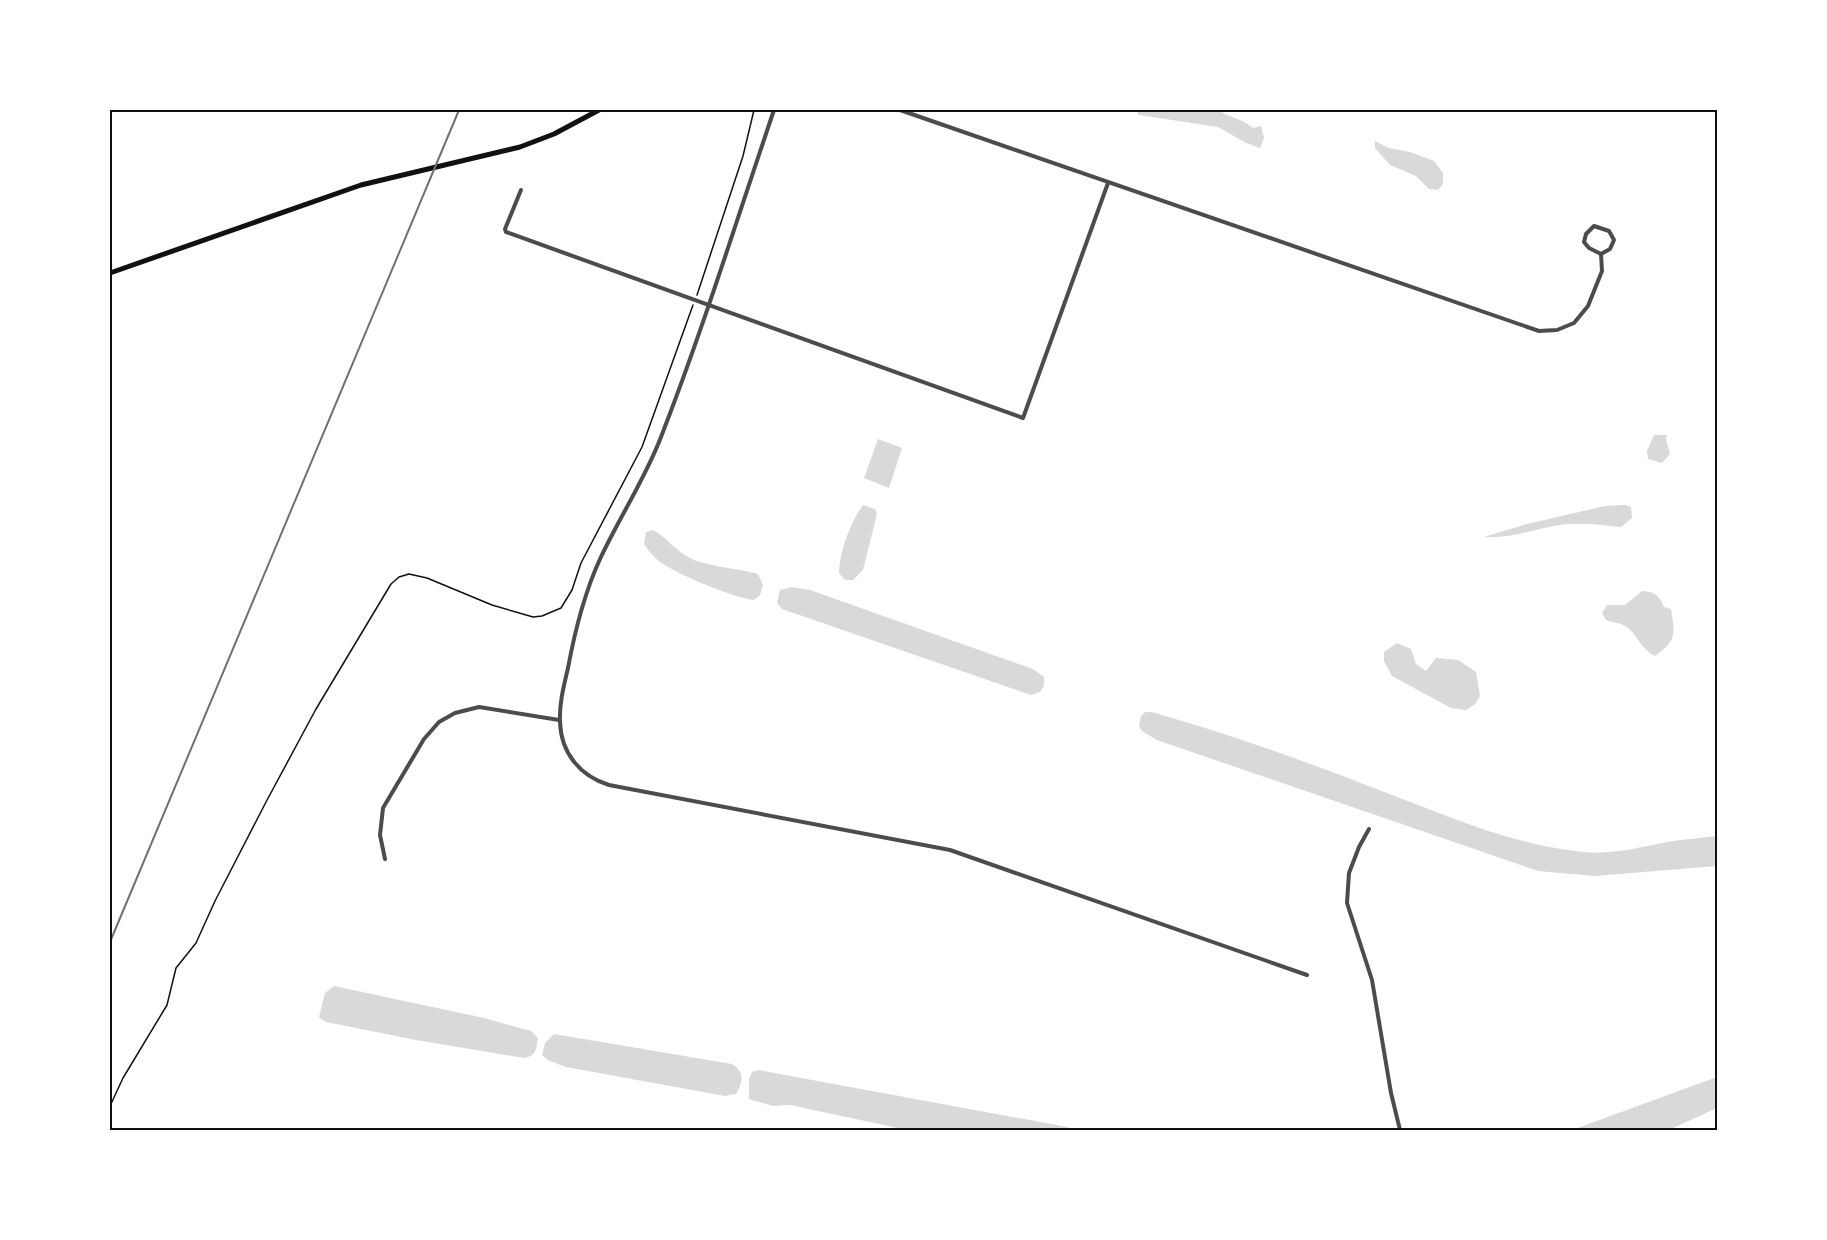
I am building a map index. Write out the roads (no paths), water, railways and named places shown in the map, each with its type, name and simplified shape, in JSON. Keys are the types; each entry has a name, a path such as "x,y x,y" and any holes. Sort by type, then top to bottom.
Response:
{"main road":[{"path":"110,273 370,182 468,160 540,140 599,110"}],"street":[{"path":"774,110 660,440 601,557 584,598 574,634 560,720 560,732 567,753 583,771 601,783 950,850 1307,975"},
{"path":"900,110 1539,331 1557,330 1574,323 1587,306 1602,271 1601,254"},
{"path":"521,190 506,232 1023,418 1108,183"},
{"path":"1594,226 1610,231 1614,240 1610,249 1601,254 1589,248 1584,242 1586,234 1594,226"},
{"path":"385,859 380,835 383,808 424,739 439,722 455,713 479,707 560,720"},
{"path":"1369,829 1349,873 1347,903 1372,980 1391,1093 1400,1131"}],"railway":[{"path":"110,942 459,110"}]}
